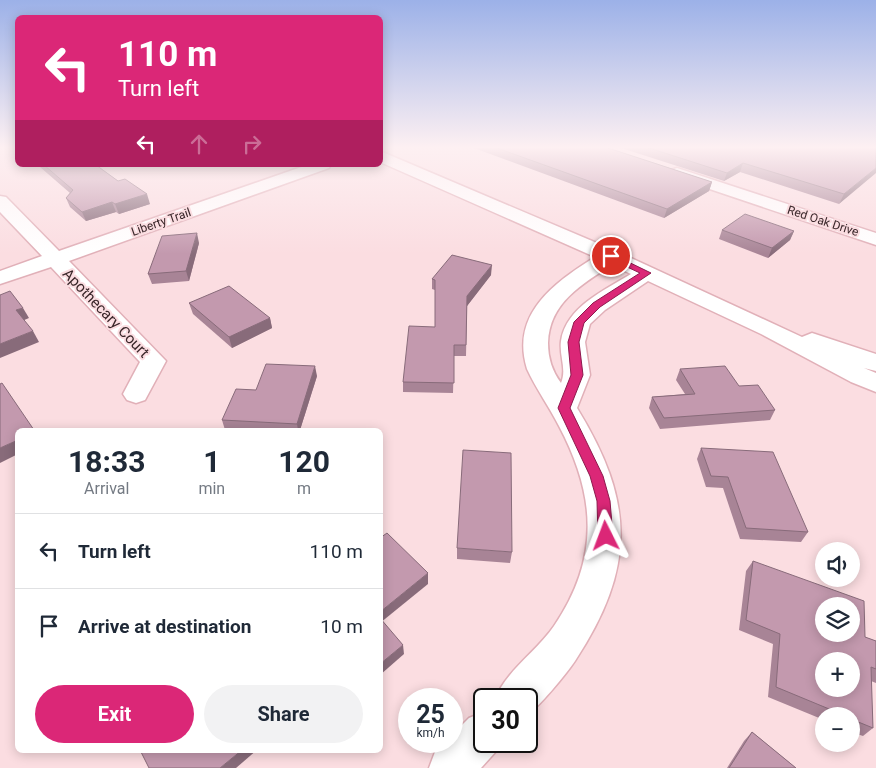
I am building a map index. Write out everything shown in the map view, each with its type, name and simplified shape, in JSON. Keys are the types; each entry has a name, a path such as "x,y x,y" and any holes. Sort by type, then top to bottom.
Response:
{"street":[{"name":"Liberty Trail","path":"0,278 272,183"},
{"path":"442,183 611,256 757,323 841,369 876,383"},
{"name":"Red Oak Drive","path":"708,183 876,239"},
{"path":"0,201 55,259"},
{"path":"525,688 559,651 579,616 598,573 606,536 603,501 597,476 564,408 547,385 538,362 537,335 544,312 554,298 575,280 611,256"},
{"name":"Apothecary Court","path":"55,259 153,361 136,394"},
{"path":"564,408 577,375 573,342 579,322 597,305 647,273"},
{"path":"544,312 579,322"},
{"path":"757,323 854,354 876,363"},
{"path":"451,768 473,745"}],"building":[{"path":"65,183 131,183 147,194 115,204 112,202 82,212 66,198 73,190"},
{"path":"594,183 711,183 667,209"},
{"path":"808,183 858,183 844,194"},
{"path":"745,214 794,231 772,248 722,230"},
{"path":"197,233 186,271 148,274 162,236"},
{"path":"452,255 492,265 467,296 466,345 454,345 454,383 403,382 409,326 435,327 435,280 432,279"},
{"path":"229,286 270,318 229,337 189,303"},
{"path":"10,291 23,308 16,310 33,331 0,344 0,295"},
{"path":"266,364 315,366 297,424 222,420 236,389 256,390"},
{"path":"725,366 739,386 758,385 775,410 664,418 652,397 695,394 680,369"},
{"path":"2,383 33,428 15,428 15,441 0,448 0,384"},
{"path":"701,448 773,452 808,532 746,528 728,477 711,476"},
{"path":"463,450 511,453 512,552 457,548"},
{"path":"387,533 428,573 383,610 383,536"},
{"path":"753,561 815,583 815,587 825,587 853,597 815,597 815,642 860,642 860,600 864,601 865,637 876,641 876,669 871,667 873,728 860,723 860,707 824,707 776,687 780,634 746,620"},
{"path":"383,622 403,645 383,662"},
{"path":"752,732 796,768 729,768"},
{"path":"142,753 238,753 220,768 149,768"}],"route":[{"path":"606,536 603,501 597,476 564,408 577,375 573,342 579,322 610,295 647,273 611,256"}]}
